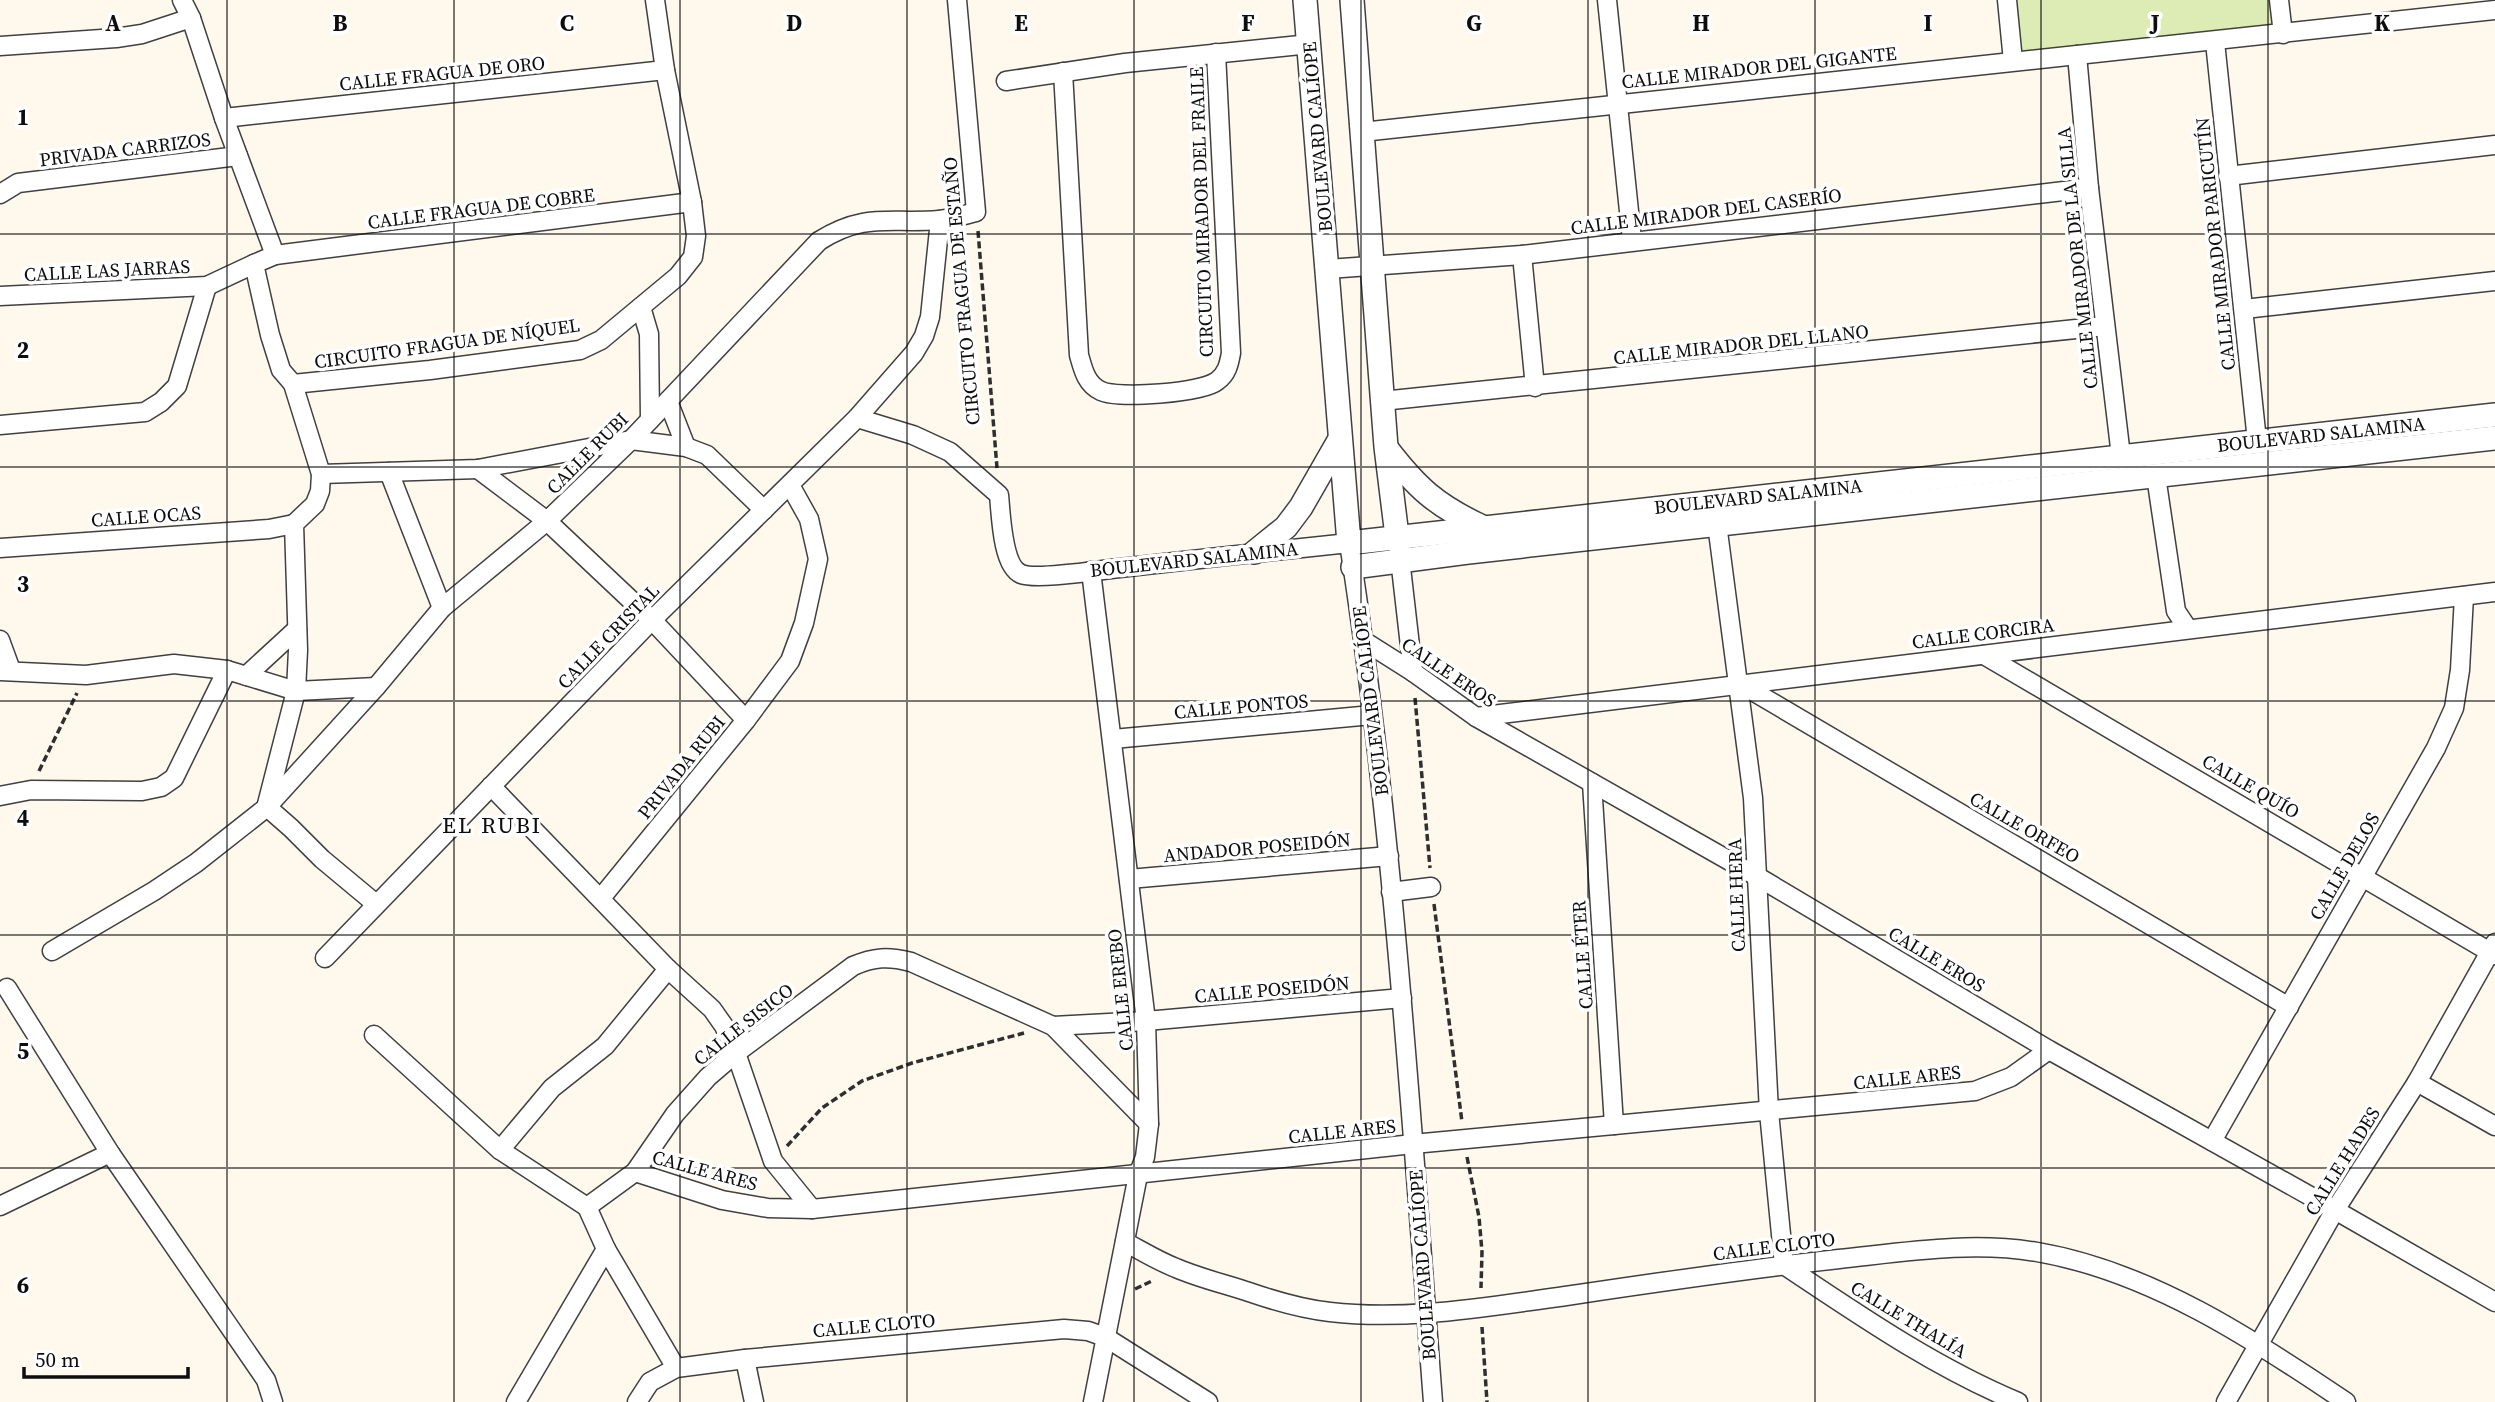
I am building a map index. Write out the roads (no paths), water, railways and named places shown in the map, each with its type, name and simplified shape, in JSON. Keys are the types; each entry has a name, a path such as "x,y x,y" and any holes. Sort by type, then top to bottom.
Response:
{"street":[{"path":"182,0 191,18 275,255 254,264"},
{"name":"CIRCUITO FRAGUA DE NÍQUEL","path":"254,264 281,370 293,384 430,370 580,350 601,341 678,276 693,257 696,236 692,202 665,70 655,0"},
{"name":"CIRCUITO FRAGUA DE ESTAÑO","path":"957,0 976,212"},
{"name":"BOULEVARD CALÍOPE","path":"1305,0 1349,543 1364,641 1389,856 1402,998 1433,1402"},
{"path":"1352,0 1386,447 1413,672"},
{"path":"1607,0 1632,240"},
{"path":"2007,0 2013,61"},
{"path":"2279,0 2283,34"},
{"name":"CALLE MIRADOR DEL GIGANTE","path":"1362,132 2495,10"},
{"path":"0,46 116,38 142,34 191,18"},
{"name":"CALLE MIRADOR PARICUTÍN","path":"2215,42 2256,441"},
{"path":"1006,81 1216,53 1310,44"},
{"name":"CIRCUITO MIRADOR DEL FRAILE","path":"1063,72 1079,355 1085,376 1099,390 1119,396 1200,389 1216,382 1222,376 1227,370 1231,353 1216,53"},
{"name":"CALLE MIRADOR DE LA SILLA","path":"2077,55 2089,188 2121,456"},
{"name":"CALLE FRAGUA DE ORO","path":"224,117 665,70"},
{"path":"2228,176 2495,145"},
{"name":"PRIVADA CARRIZOS","path":"0,194 18,184 238,156"},
{"name":"CALLE MIRADOR DEL CASERÍO","path":"1328,270 1522,255 2089,188"},
{"name":"CALLE FRAGUA DE COBRE","path":"275,255 692,202"},
{"name":"CALLE RUBI","path":"52,951 197,863 267,807 376,687 442,608 547,521 631,440 818,241 839,228 862,221 940,220 976,212"},
{"name":"CALLE CRISTAL","path":"325,958 652,620 857,418 914,353 924,336 930,317 940,220"},
{"path":"1522,255 1535,387"},
{"name":"CALLE LAS JARRAS","path":"0,296 207,286 254,264"},
{"path":"2244,309 2495,281"},
{"path":"0,425 145,412 161,402 177,386 207,286"},
{"path":"641,307 649,334 650,419"},
{"name":"CALLE MIRADOR DEL LLANO","path":"1382,401 2105,326"},
{"path":"293,384 321,474 320,491 316,504 294,524 298,629 296,691 267,807 322,859 376,904"},
{"path":"668,401 686,447"},
{"name":"BOULEVARD SALAMINA","path":"857,418 913,435 950,452 999,495 1007,554 1012,566 1021,574 1034,576 2495,415"},
{"name":"BOULEVARD SALAMINA","path":"1353,567 2495,438"},
{"path":"1255,552 1286,527 1340,439"},
{"path":"321,474 478,469 631,440 686,447 707,455 764,510"},
{"path":"1386,447 1410,479 1428,496 1449,511 1480,526"},
{"path":"478,469 547,521 652,620 746,720"},
{"path":"389,472 442,608"},
{"path":"2156,476 2176,611 2189,629"},
{"name":"PRIVADA RUBI","path":"601,898 746,720 790,661 804,623 818,559 809,519 790,485"},
{"name":"CALLE OCAS","path":"0,548 269,529 294,524"},
{"name":"CALLE HERA","path":"1717,524 1753,798 1769,1112 1784,1265"},
{"name":"CALLE EREBO","path":"1091,571 1146,1021 1149,1124 1145,1157 1138,1175 1093,1402"},
{"name":"CALLE CORCIRA","path":"1476,717 2495,592"},
{"name":"CALLE DELOS","path":"2212,1141 2436,748 2454,708 2460,670 2464,596"},
{"path":"246,676 298,629"},
{"path":"0,640 6,671 86,676 174,663 227,670 296,691 376,687"},
{"name":"CALLE EROS","path":"1364,641 1476,717 1758,877 2049,1050 2495,1303"},
{"name":"CALLE QUÍO","path":"1984,655 2493,950"},
{"path":"0,796 31,790 142,791 161,787 174,778 227,670"},
{"name":"CALLE ORFEO","path":"1739,683 2289,1007"},
{"name":"CALLE PONTOS","path":"1113,739 1372,715"},
{"name":"CALLE ÉTER","path":"1592,783 1614,1125"},
{"path":"491,786 668,969 712,1009 724,1026 736,1053 773,1161 812,1209"},
{"name":"ANDADOR POSEIDÓN","path":"1129,879 1389,856"},
{"path":"1391,892 1431,887"},
{"name":"CALLE HADES","path":"2226,1402 2335,1210 2417,1082 2493,950"},
{"name":"CALLE SISICO","path":"587,1207 635,1172 675,1114 708,1077 853,966 871,958 891,956 911,961 1053,1026"},
{"path":"500,1150 552,1088 605,1046 668,969"},
{"path":"7,988 110,1153 266,1380 273,1402"},
{"name":"CALLE POSEIDÓN","path":"1053,1026 1146,1021 1402,998"},
{"path":"1053,1026 1149,1124"},
{"path":"374,1035 500,1150 587,1207 606,1249 676,1368"},
{"name":"CALLE ARES","path":"635,1172 722,1200 768,1208 812,1209 1413,1144 1975,1091 2011,1077 2049,1050"},
{"path":"2417,1082 2495,1126"},
{"path":"0,1206 110,1153"},
{"name":"CALLE CLOTO","path":"1125,1242 1178,1269 1280,1302 1327,1312 1373,1315 1426,1314 1481,1308 1784,1265 1972,1246 2036,1252 2095,1266 2155,1290 2259,1343 2346,1402"},
{"path":"516,1402 606,1249"},
{"name":"CALLE THALÍA","path":"1784,1265 1893,1338 1996,1398 2018,1402"},
{"name":"CALLE CLOTO","path":"637,1402 650,1382 676,1368 1064,1329 1088,1331 1105,1337 1208,1402"},
{"path":"745,1359 754,1402"}],"district":[{"name":"EL RUBI","path":"492,825"}]}
